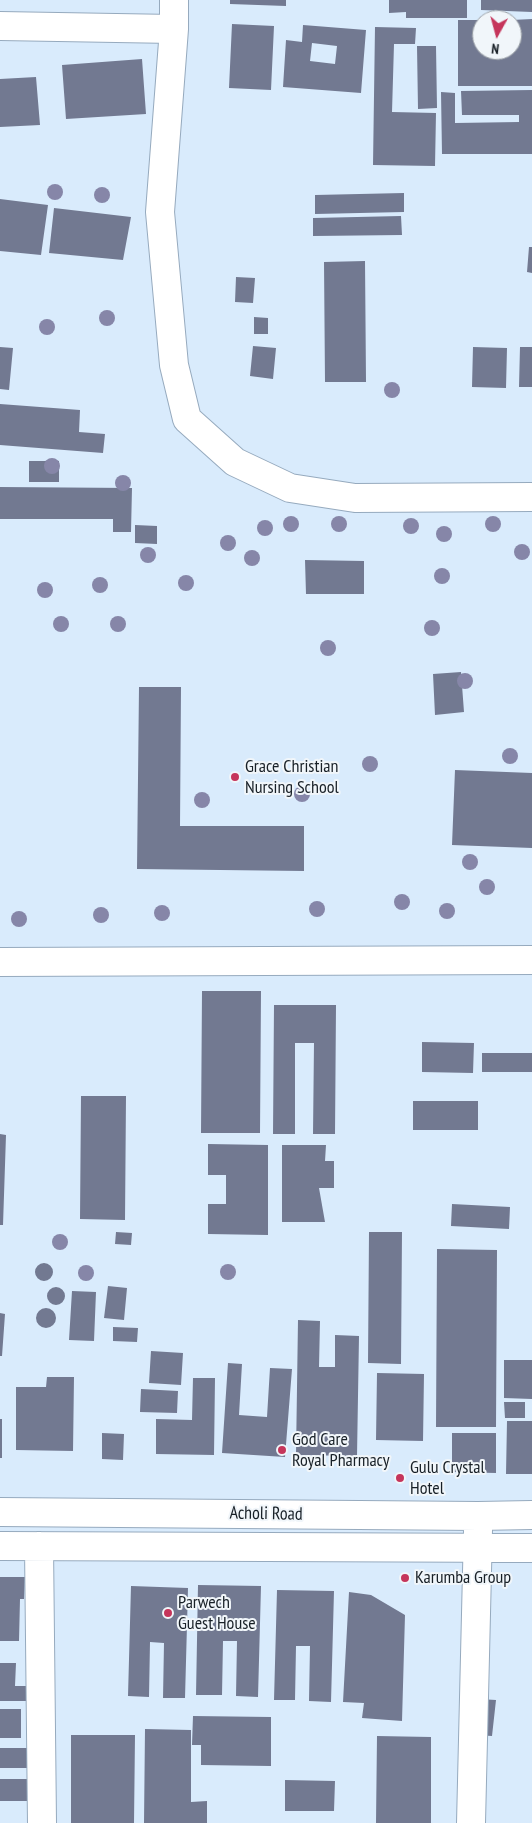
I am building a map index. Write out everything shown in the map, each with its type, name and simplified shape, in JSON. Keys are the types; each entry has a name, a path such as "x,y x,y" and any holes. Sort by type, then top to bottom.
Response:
{"street":[{"path":"174,0 174,30 160,212 174,365 187,419 235,462 290,488 355,498 532,497"},
{"path":"0,26 174,30"},
{"path":"0,962 532,960"},
{"name":"Acholi Road","path":"0,1512 532,1515"},
{"path":"471,1823 478,1516"},
{"name":"Acholi Road","path":"0,1546 532,1548"},
{"path":"39,1546 42,1823"}],"building":[{"path":"230,0 286,0 286,6 230,4"},
{"path":"389,0 467,0 467,18 406,18 406,12 389,13"},
{"path":"481,0 532,0 532,12 522,12 522,10 481,10"},
{"path":"532,19 532,86 458,86 458,20 472,20 472,60 522,60 522,20"},
{"path":"232,24 274,26 271,90 229,88"},
{"path":"303,25 366,30 361,93 283,87 286,40 302,42","holes":["312,43 337,46 335,64 310,61"]},
{"path":"375,27 416,28 415,44 394,44 392,112 436,113 435,166 373,165"},
{"path":"417,46 436,46 437,108 418,109"},
{"path":"142,59 146,114 66,119 62,65"},
{"path":"36,77 40,125 0,127 0,79"},
{"path":"532,90 532,154 442,154 441,92 455,93 455,123 519,122 519,115 462,115 461,91"},
{"path":"404,193 404,212 315,214 315,195"},
{"path":"0,199 48,205 41,255 0,251"},
{"path":"54,208 131,217 123,260 49,253"},
{"path":"401,216 402,235 313,236 313,218"},
{"path":"529,247 532,247 532,273 527,272"},
{"path":"365,261 366,382 325,382 324,262"},
{"path":"236,277 255,278 253,303 235,302"},
{"path":"254,317 268,318 268,334 254,334"},
{"path":"253,346 276,348 273,379 250,376"},
{"path":"0,347 13,348 9,390 0,389"},
{"path":"473,347 507,348 506,388 472,387"},
{"path":"520,347 532,347 532,387 519,387"},
{"path":"0,404 80,410 79,432 105,434 103,453 0,445"},
{"path":"29,461 59,461 59,482 29,482"},
{"path":"0,487 132,488 131,532 113,532 113,519 0,519"},
{"path":"135,525 157,526 157,544 135,543"},
{"path":"305,560 364,561 364,594 306,594"},
{"path":"461,672 464,712 435,715 433,674"},
{"path":"139,687 181,687 180,826 304,826 304,871 137,869"},
{"path":"455,770 532,773 532,848 452,845"},
{"path":"202,991 261,991 260,1133 201,1133"},
{"path":"274,1005 336,1005 335,1134 313,1134 314,1043 295,1043 295,1134 273,1134"},
{"path":"422,1042 474,1043 473,1073 422,1072"},
{"path":"482,1053 532,1053 532,1072 482,1072"},
{"path":"81,1096 126,1096 125,1220 80,1219"},
{"path":"413,1101 478,1101 478,1130 413,1130"},
{"path":"0,1134 6,1135 3,1225 0,1225"},
{"path":"208,1144 268,1145 268,1235 208,1234 208,1204 226,1204 226,1175 208,1175"},
{"path":"282,1145 326,1145 325,1161 334,1161 334,1188 319,1188 325,1222 282,1222"},
{"path":"452,1204 510,1207 509,1229 451,1226"},
{"path":"116,1232 132,1233 131,1245 115,1244"},
{"path":"369,1232 402,1232 401,1364 368,1363"},
{"path":"437,1249 497,1250 496,1427 436,1427"},
{"path":"44,1263 50,1266 53,1272 50,1278 44,1281 38,1278 35,1272 38,1266"},
{"path":"108,1286 127,1288 124,1320 104,1318"},
{"path":"56,1287 63,1289 65,1296 63,1303 56,1305 49,1303 47,1296 49,1289"},
{"path":"72,1291 96,1292 94,1341 69,1340"},
{"path":"46,1308 53,1311 56,1318 53,1325 46,1328 39,1325 36,1318 39,1311"},
{"path":"0,1313 5,1314 2,1356 0,1356"},
{"path":"298,1320 320,1321 319,1367 335,1367 335,1335 359,1336 357,1456 296,1455"},
{"path":"113,1327 138,1328 137,1342 113,1341"},
{"path":"151,1351 183,1353 181,1385 149,1383"},
{"path":"504,1360 532,1360 532,1399 504,1398"},
{"path":"228,1363 242,1364 239,1415 267,1417 270,1368 292,1369 285,1457 222,1453"},
{"path":"377,1373 424,1374 423,1441 376,1440"},
{"path":"47,1377 74,1377 73,1451 16,1450 16,1387 46,1387"},
{"path":"193,1378 215,1378 214,1455 156,1454 156,1419 192,1420"},
{"path":"141,1389 178,1391 177,1413 140,1412"},
{"path":"504,1402 525,1402 525,1418 505,1418"},
{"path":"0,1419 2,1419 2,1458 0,1458"},
{"path":"507,1421 532,1421 532,1474 506,1474"},
{"path":"102,1433 124,1434 123,1460 102,1459"},
{"path":"452,1433 496,1433 496,1473 452,1472"},
{"path":"0,1577 25,1577 24,1599 20,1599 19,1641 0,1641"},
{"path":"198,1585 261,1586 258,1697 236,1696 237,1641 223,1641 222,1695 196,1695"},
{"path":"131,1586 188,1588 185,1698 163,1698 164,1643 150,1642 149,1697 128,1696"},
{"path":"277,1590 334,1591 331,1702 309,1701 310,1646 296,1646 295,1700 274,1700"},
{"path":"349,1592 371,1595 405,1615 402,1721 362,1718 364,1703 343,1702"},
{"path":"0,1663 16,1663 15,1686 38,1686 38,1701 0,1701"},
{"path":"479,1699 496,1700 492,1736 475,1735"},
{"path":"0,1709 21,1709 21,1738 0,1738"},
{"path":"193,1716 271,1717 271,1766 201,1765 201,1745 192,1745"},
{"path":"145,1729 191,1730 191,1802 207,1801 207,1823 144,1823"},
{"path":"71,1735 135,1735 134,1823 71,1823"},
{"path":"377,1736 431,1737 431,1823 376,1823"},
{"path":"0,1748 38,1748 38,1768 0,1768"},
{"path":"0,1779 40,1779 40,1815 27,1815 27,1801 0,1801"},
{"path":"285,1780 335,1781 334,1811 285,1811"}],"place":[{"name":"Grace Christian Nursing School","path":"235,777"},
{"name":"God Care Royal Pharmacy","path":"282,1450"},
{"name":"Gulu Crystal Hotel","path":"400,1478"},
{"name":"Karumba Group","path":"405,1578"},
{"name":"Parwech Guest House","path":"168,1613"}]}
